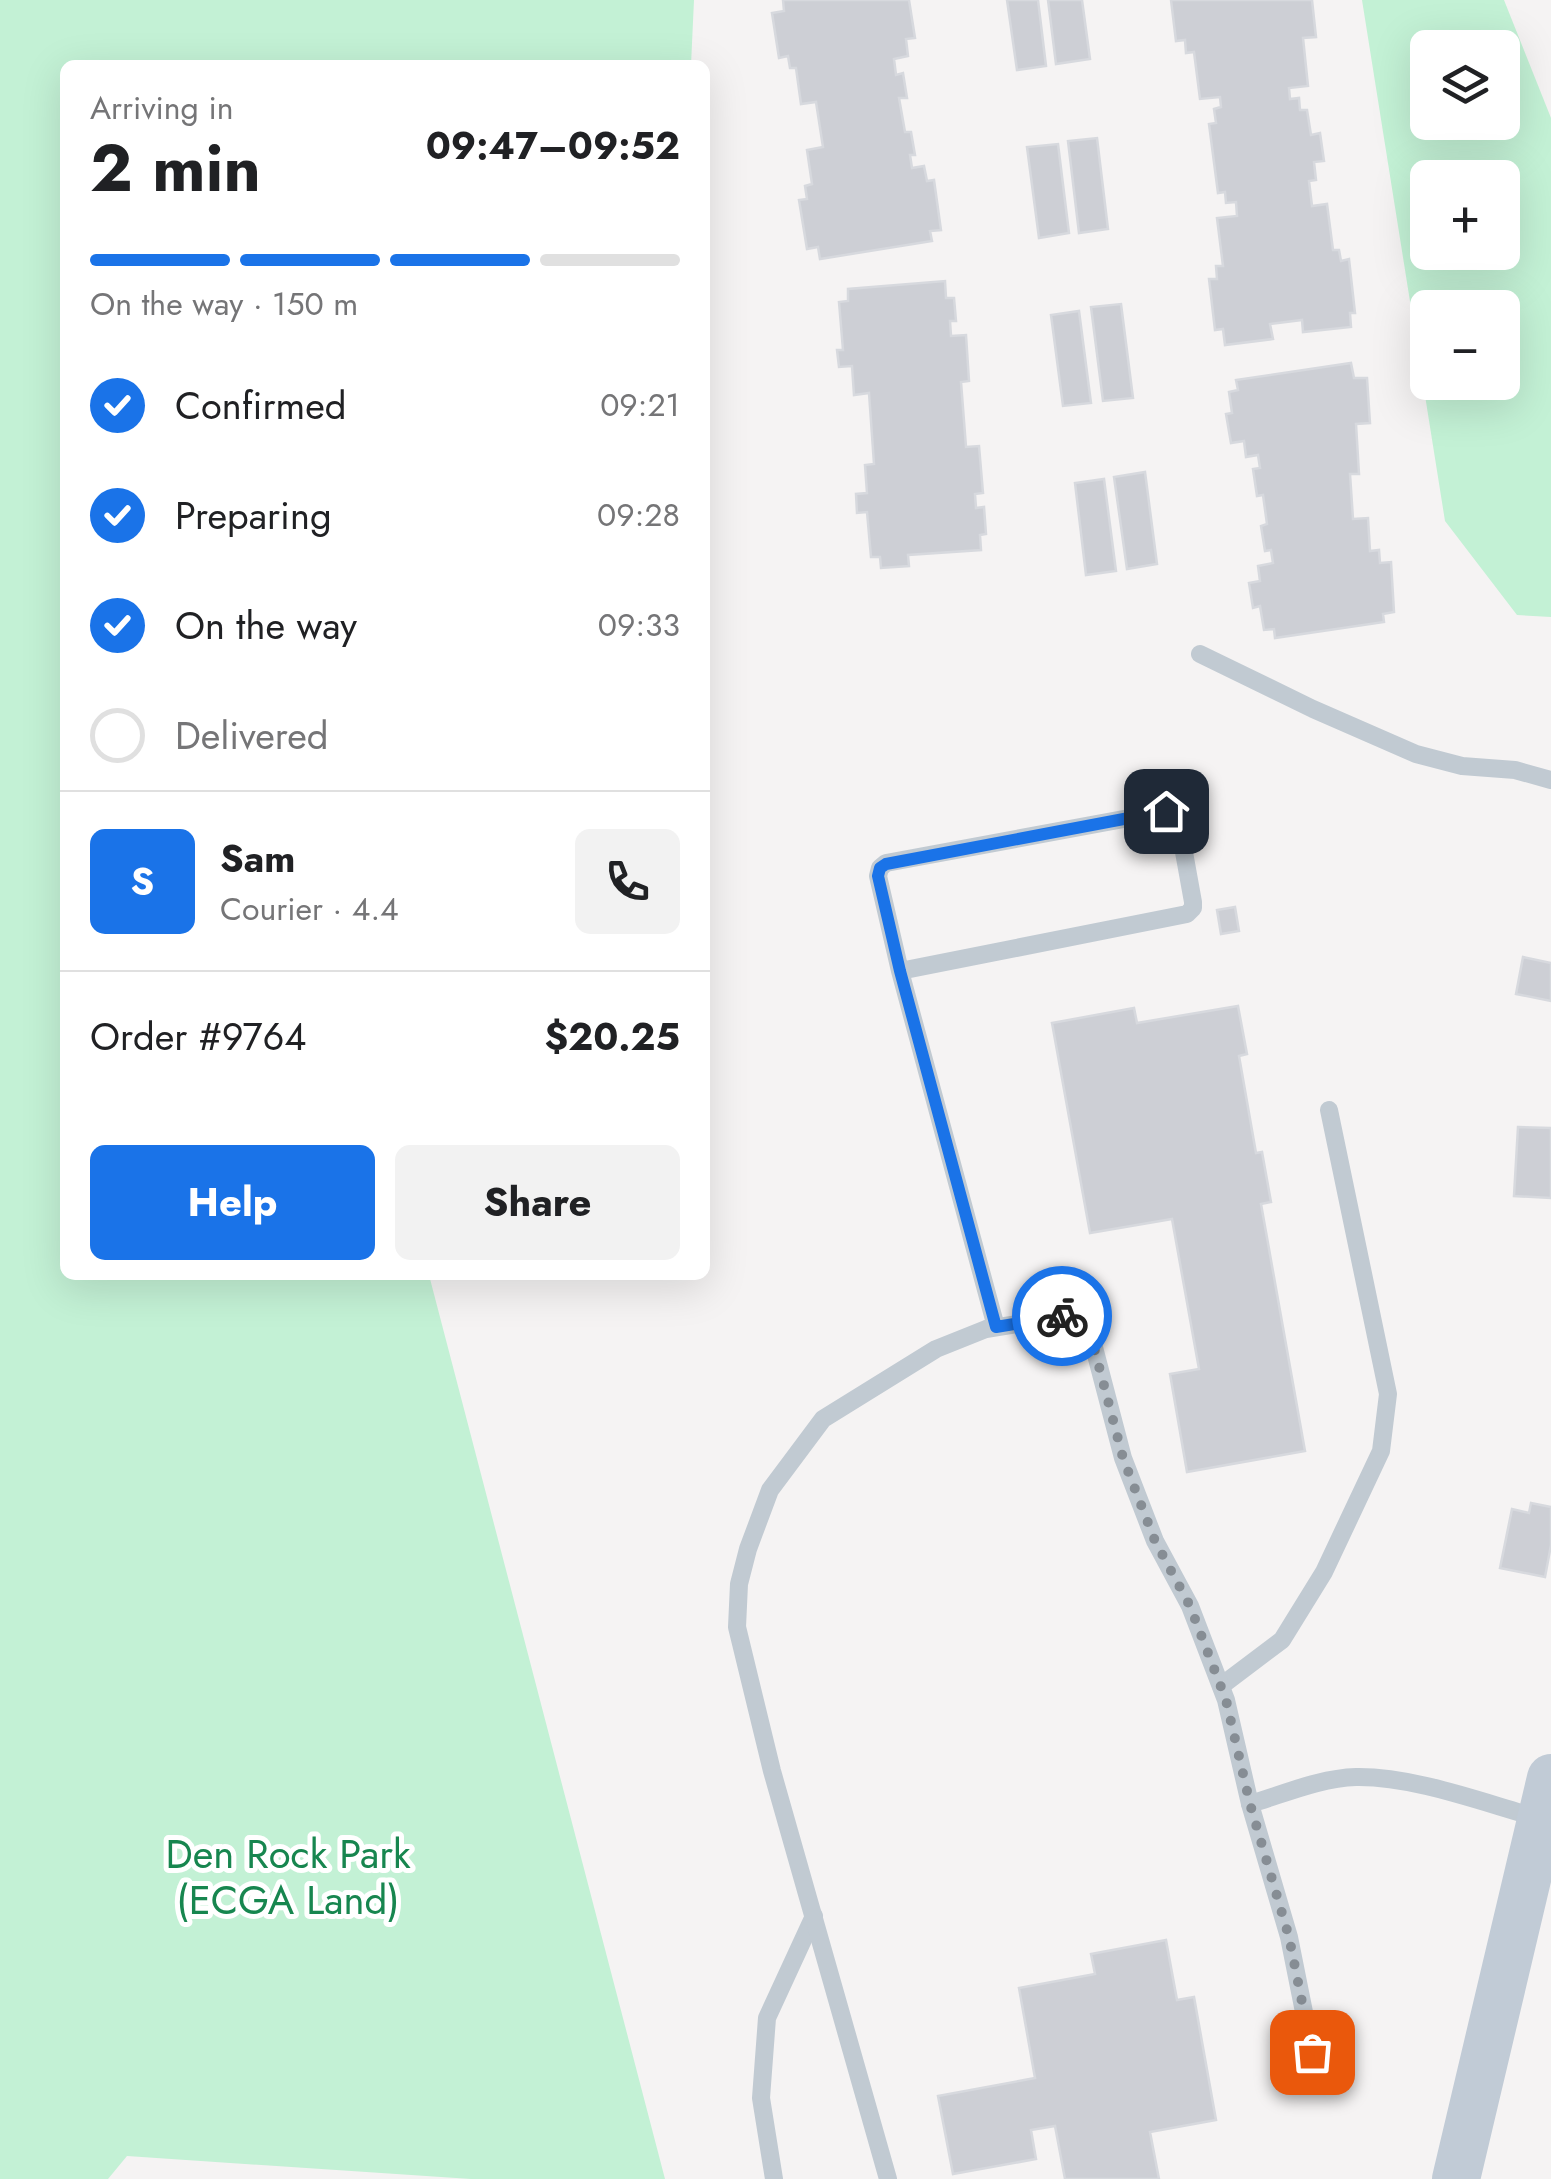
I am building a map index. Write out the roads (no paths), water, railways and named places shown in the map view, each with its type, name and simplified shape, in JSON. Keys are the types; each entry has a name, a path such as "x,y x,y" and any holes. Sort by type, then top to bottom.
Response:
{"main road":[{"path":"1456,2179 1545,1798"}],"lane":[{"path":"1200,654 1313,710 1416,754 1462,766 1515,770 1551,780"},
{"path":"900,971 1187,914 1194,902 1178,818 1174,812 1166,811 880,868 878,876 900,971 996,1327"},
{"path":"1221,1686 1282,1640 1324,1572 1381,1451 1388,1394 1328,1110"},
{"path":"888,2179 772,1770 737,1627 739,1584 770,1490 823,1420 936,1349 996,1327 1074,1314 1090,1332 1123,1458 1155,1541 1190,1606 1221,1686 1289,1937 1312,2052"},
{"path":"1250,1804 1315,1784 1355,1777 1545,1798"},
{"path":"774,2179 761,2098 767,2018 814,1916"}],"park label":[{"name":"Den Rock Park (ECGA Land)","path":"288,1877"}]}
